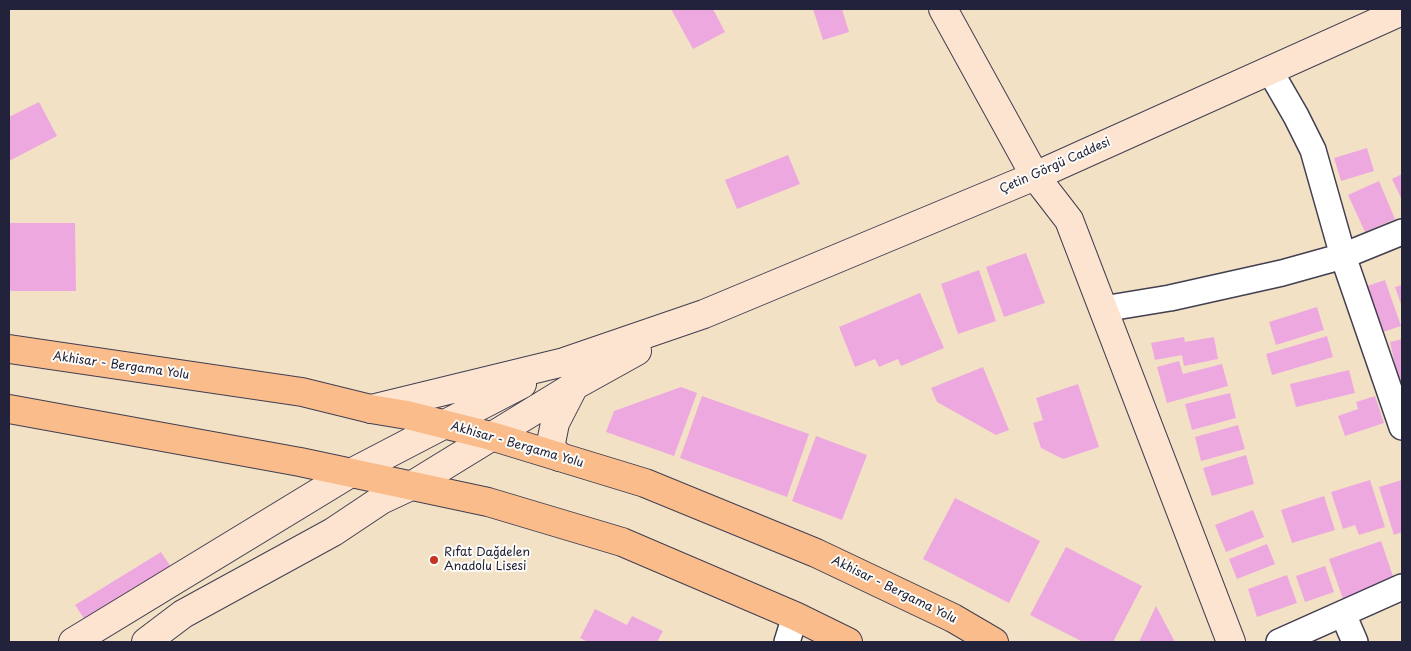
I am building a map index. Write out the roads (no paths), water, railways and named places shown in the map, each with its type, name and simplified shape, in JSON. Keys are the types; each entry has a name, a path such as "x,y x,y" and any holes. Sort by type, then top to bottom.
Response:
{"main road":[{"path":"943,9 1035,176 1069,220 1231,642"},
{"name":"Çetin Görgü Caddesi","path":"569,374 704,314 1035,176 1402,11"},
{"name":"Akhisar - Bergama Yolu","path":"9,349 302,392 371,410 407,415 491,436 645,483 816,553 953,618 994,642"},
{"path":"371,410 569,374"},
{"path":"85,638 349,474 442,424 569,374"},
{"path":"146,642 183,614 333,532 380,500 411,486 491,436 569,374"},
{"path":"560,457 550,448 569,374"},
{"path":"9,408 300,462 349,474 488,502 622,542 795,616 848,642"}],"street":[{"path":"1270,71 1313,150 1343,256 1402,427"},
{"path":"1103,308 1170,298 1254,280 1343,256 1402,232"},
{"path":"1279,642 1402,587"},
{"path":"1343,614 1355,642"},
{"path":"787,642 795,616"}],"place":[{"name":"Rıfat Dağdelen Anadolu Lisesi","path":"434,560"}]}
